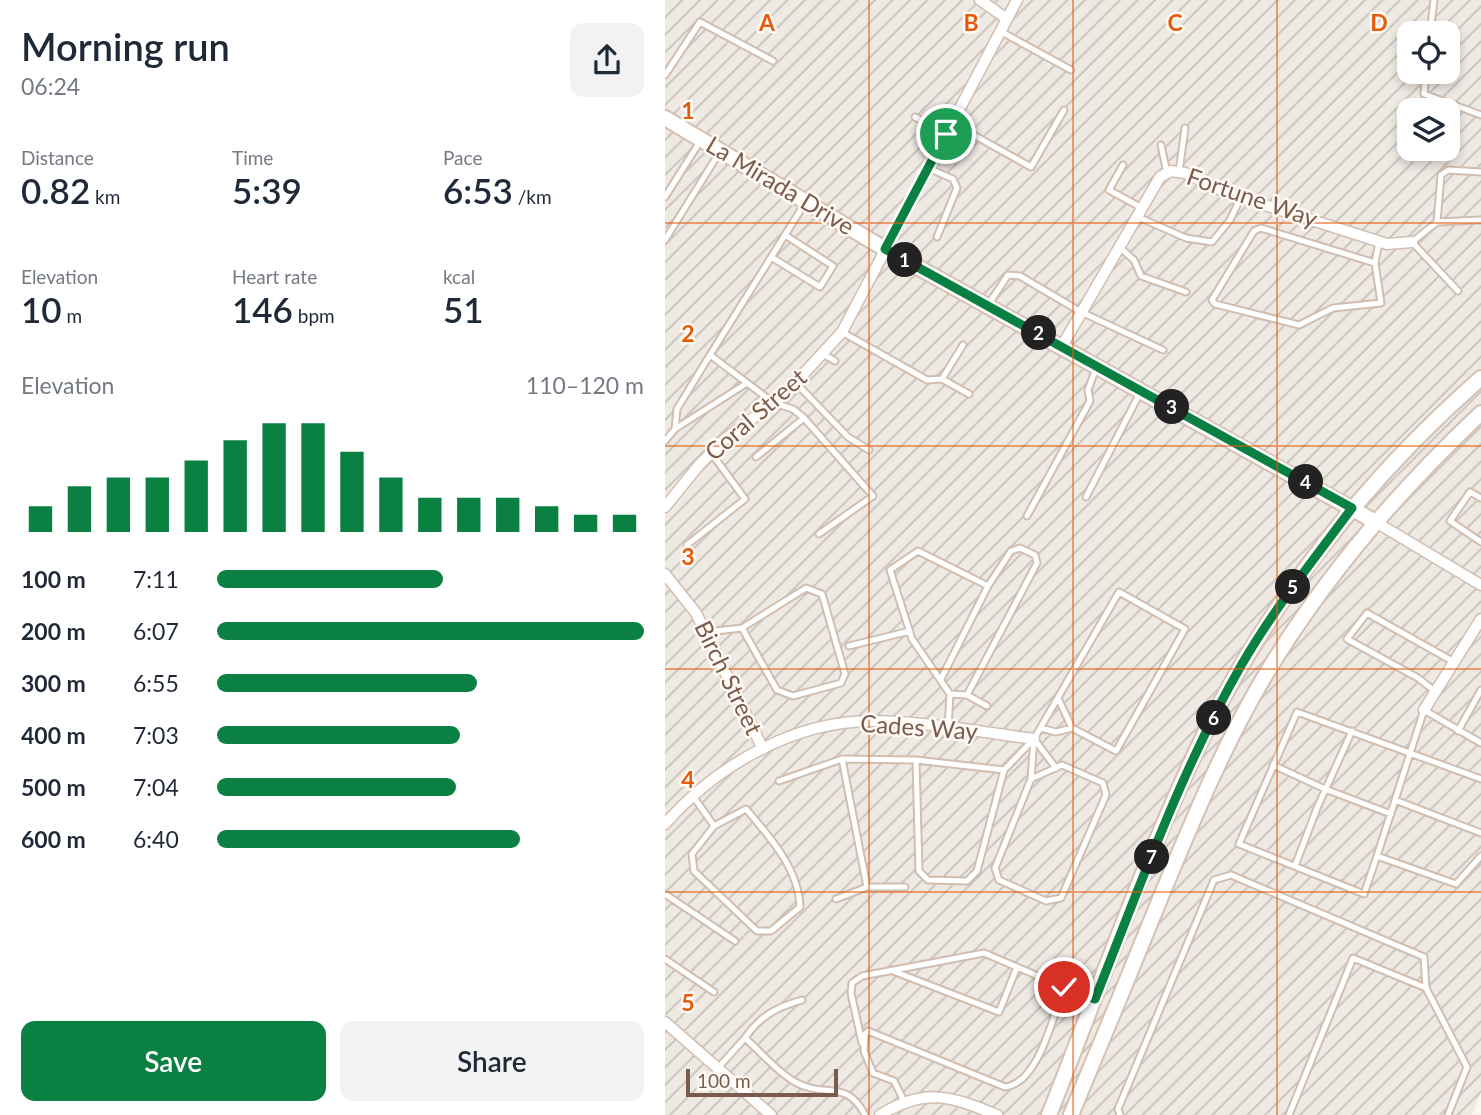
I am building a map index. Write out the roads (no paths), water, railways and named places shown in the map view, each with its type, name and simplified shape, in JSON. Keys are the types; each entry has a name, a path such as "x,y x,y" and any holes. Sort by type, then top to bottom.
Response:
{"main road":[{"name":"La Mirada Drive","path":"665,118 885,249 1374,521"},
{"path":"1049,1115 1203,737 1242,664 1275,612 1352,508 1393,462 1481,378"},
{"path":"1071,1115 1225,750 1297,623 1374,521 1481,413"}],"street":[{"path":"980,0 1007,19"},
{"name":"Coral Street","path":"665,507 712,453 796,383 842,332 1017,0"},
{"name":"Fortune Way","path":"1062,346 1160,177 1167,173 1179,172 1241,197 1379,242 1412,242"},
{"name":"La Mirada Drive","path":"1374,521 1481,584"},
{"name":"Birch Street","path":"665,574 696,613 763,749"},
{"path":"1424,710 1481,619"},
{"name":"Cades Way","path":"665,824 693,796 741,759 814,730 873,721 1034,739"},
{"path":"665,1022 771,1115"},
{"path":"880,1115 923,1096 946,1098 997,1115"}],"lane":[{"path":"1431,21 1434,0"},
{"path":"665,75 700,22 773,61"},
{"path":"1000,31 1071,70"},
{"path":"1425,84 1424,94 1481,115"},
{"path":"952,123 1031,167 1065,110"},
{"path":"915,117 946,134"},
{"path":"1179,172 1185,128"},
{"path":"665,197 702,139"},
{"path":"1161,145 1167,173"},
{"path":"665,240 720,150"},
{"path":"1123,165 1109,190 1140,212 1186,238 1212,242 1230,220 1241,197"},
{"path":"928,168 953,179 957,188 937,237"},
{"path":"1437,222 1441,175 1448,170 1481,172"},
{"path":"675,429 677,409 805,203"},
{"path":"1458,291 1412,242 1437,222 1481,220"},
{"path":"1375,263 1261,228 1254,232 1212,300 1215,304 1299,325 1333,309 1381,303 1375,263 1379,242"},
{"path":"771,257 820,287 833,266 785,235"},
{"path":"1119,247 1134,260 1141,276 1186,292"},
{"path":"988,305 1008,275 1014,275 1081,312 1163,350"},
{"path":"842,332 927,380 943,379 969,394"},
{"path":"943,379 963,345"},
{"path":"823,354 835,361"},
{"path":"710,355 773,403 793,409 804,418 873,496 819,534"},
{"path":"1027,516 1090,401 1089,390 1097,365"},
{"path":"665,441 675,429 747,383"},
{"path":"796,383 848,437 869,450"},
{"path":"1086,497 1142,390"},
{"path":"757,457 804,418"},
{"path":"687,545 745,499 712,453"},
{"path":"1481,498 1470,492 1450,521 1481,542"},
{"path":"941,679 988,586 1011,551 1020,548 1035,555 1037,563 967,695"},
{"path":"948,728 950,694 909,631 890,570 918,551 988,586"},
{"path":"706,632 742,628 806,588 823,594 845,674 841,683 793,696 777,690 742,628"},
{"path":"916,760 919,871 928,880 967,881 977,871 1005,770 1034,739 1119,592 1185,629 1116,751 1072,728 1058,698"},
{"path":"1436,692 1418,678 1347,639 1367,613 1454,662"},
{"path":"849,646 909,631"},
{"path":"1458,731 1481,690"},
{"path":"950,694 967,695 986,706"},
{"path":"1481,743 1424,710 1411,751 1395,800 1391,814 1364,894 1239,844 1297,712 1411,751 1481,779"},
{"path":"1041,728 1056,733 1072,728"},
{"path":"1295,866 1325,789 1352,731"},
{"path":"1034,739 1056,768"},
{"path":"1031,779 1062,765 1103,783 1106,795 1061,898 1046,901 999,880 995,868 1031,779 1034,739"},
{"path":"779,781 842,759 916,760 1005,770"},
{"path":"842,759 867,887"},
{"path":"1273,765 1325,789 1391,814"},
{"path":"693,796 714,826"},
{"path":"1395,800 1481,833"},
{"path":"746,809 780,852 800,907 771,931 757,931 694,871 692,854 714,826 746,809"},
{"path":"1377,856 1457,884 1481,856"},
{"path":"1120,1115 1118,1109 1214,880 1231,875 1424,957 1426,988 1467,1067 1448,1115"},
{"path":"836,899 867,887 905,887"},
{"path":"665,894 735,941"},
{"path":"899,1107 894,1081 873,1073 864,1051 851,993 852,984 862,976 984,953 1095,999"},
{"path":"1289,1115 1353,958 1426,988"},
{"path":"665,960 714,992"},
{"path":"893,970 999,1012 1017,967"},
{"path":"864,1051 865,1034 868,1031 1005,1087 1015,1086 1034,1067 1064,987"},
{"path":"717,1069 756,1022 771,1011 802,1000"},
{"path":"745,1038 791,1080 805,1087 850,1094 857,1099 865,1115"}]}
